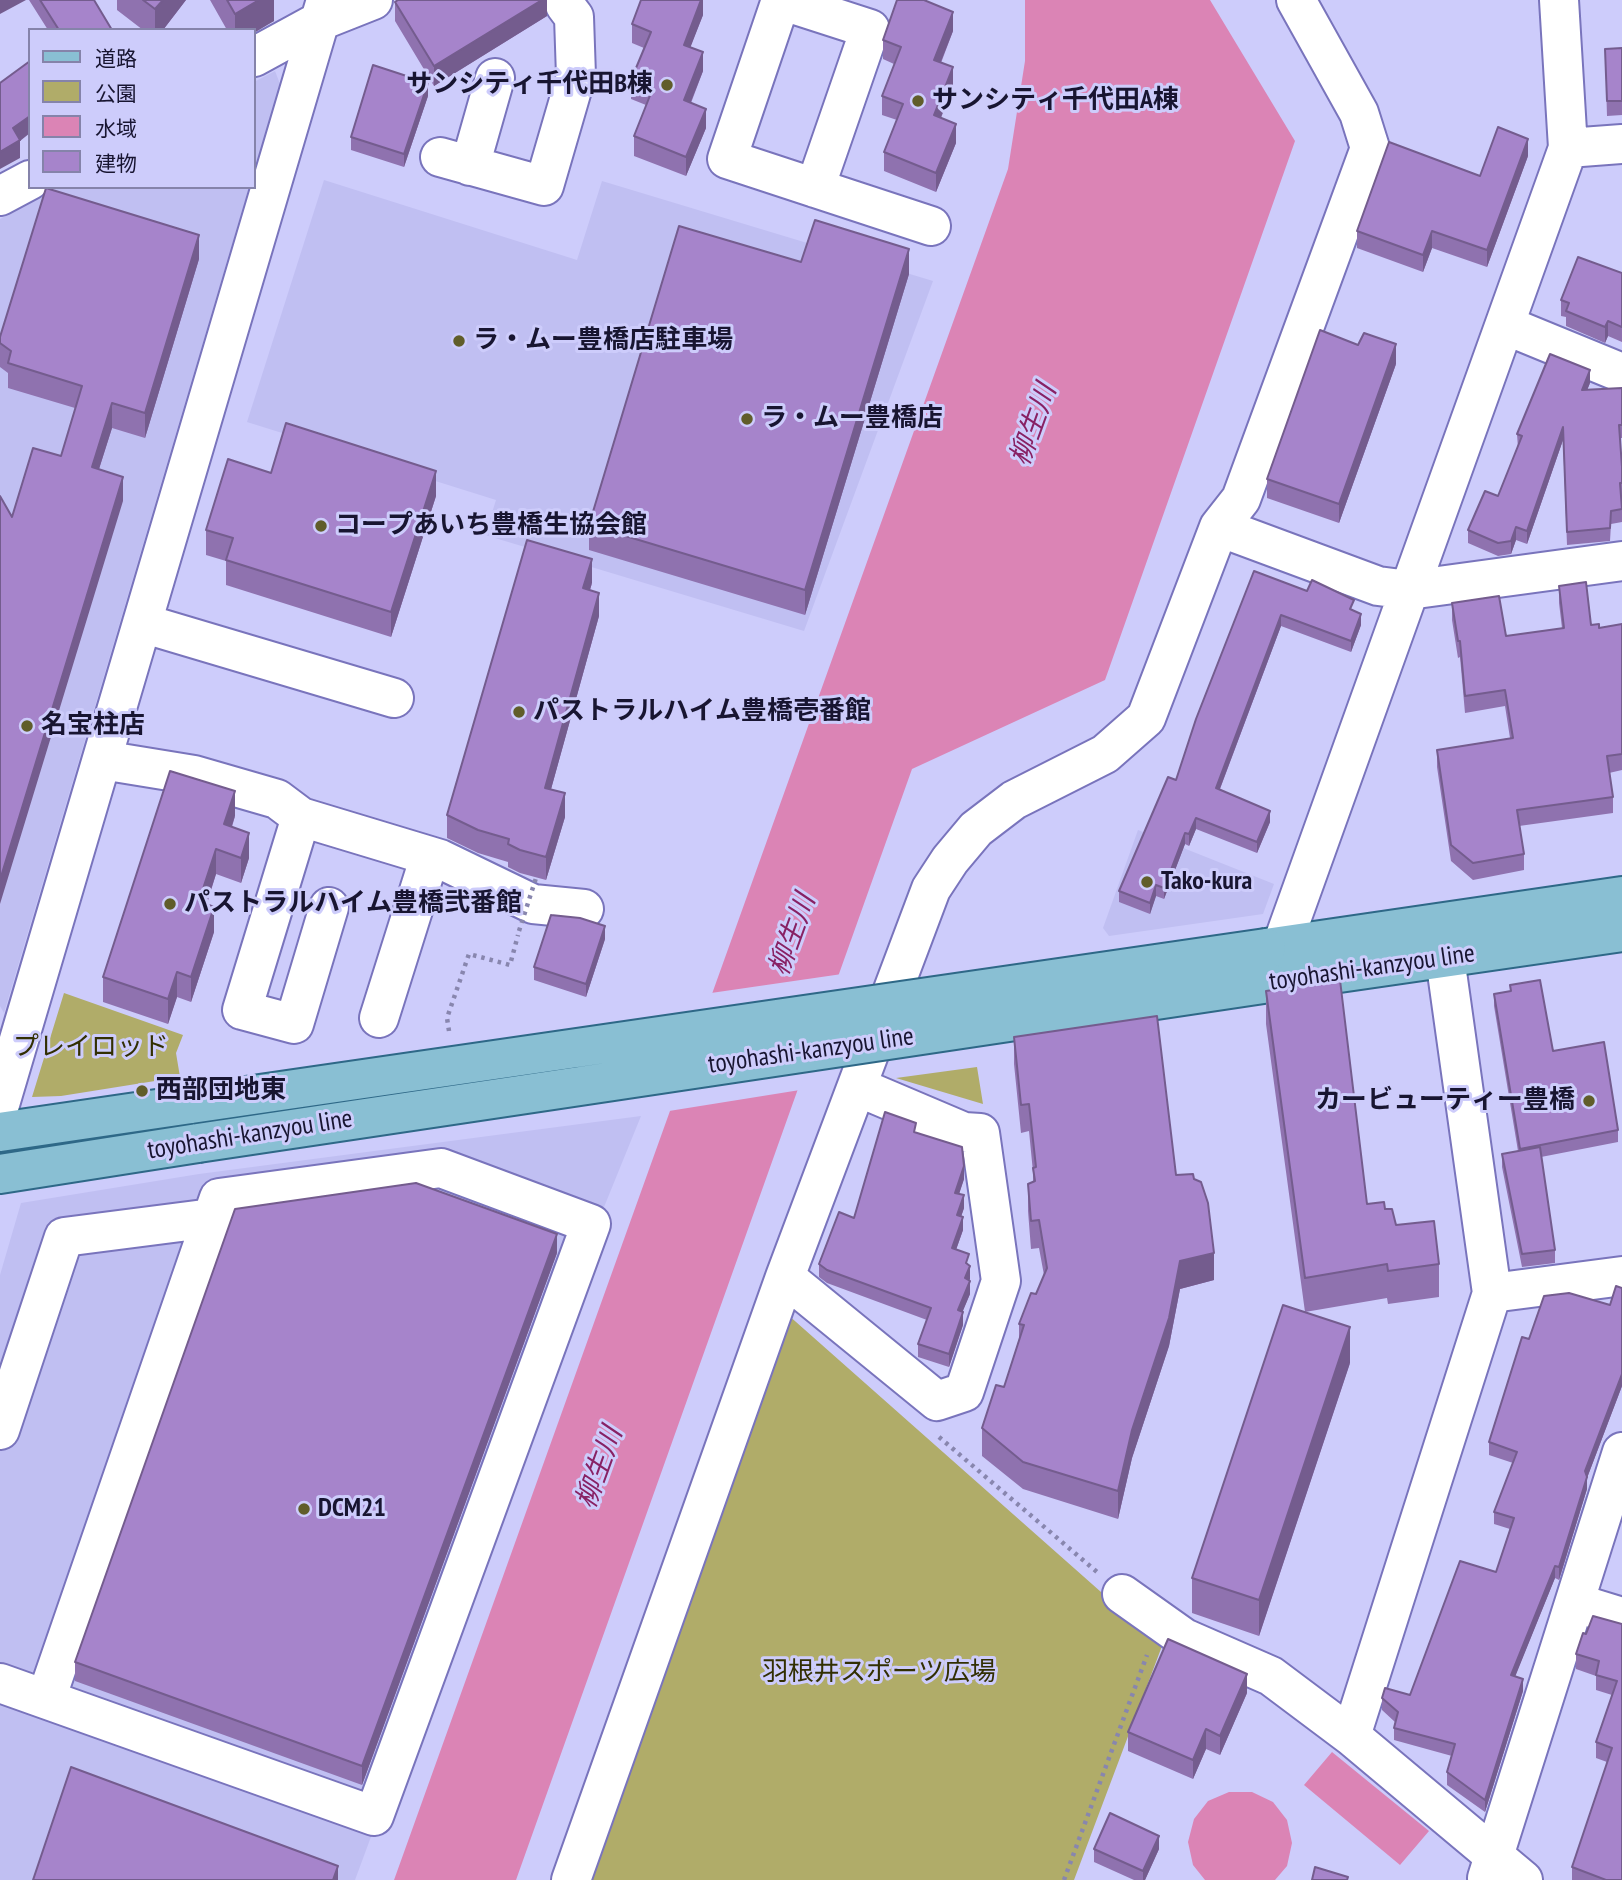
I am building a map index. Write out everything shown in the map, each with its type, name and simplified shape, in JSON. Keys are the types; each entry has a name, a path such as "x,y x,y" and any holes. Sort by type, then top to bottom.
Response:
{"main road":[{"name":"toyohashi-kanzyou line","path":"0,1174 198,1143 1272,959 1622,896"},
{"name":"toyohashi-kanzyou line","path":"0,1132 1272,959 1445,958 1622,932"}],"street":[{"path":"256,56 323,10 373,0"},
{"path":"815,188 870,29 780,0 727,159 815,188 931,226"},
{"path":"571,1880 785,1277 931,889 950,860 976,829 1014,800 1105,754 1146,718 1219,527 1241,499 1370,148 1359,113 1296,0"},
{"path":"1272,959 1409,590 1568,148 1559,0"},
{"path":"495,78 455,162 544,186 576,76 574,17 565,5"},
{"path":"0,1104 323,10"},
{"path":"1568,148 1622,144"},
{"path":"0,196 28,181"},
{"path":"1505,325 1622,373"},
{"path":"1219,527 1378,586 1409,590 1622,561"},
{"path":"142,623 394,698"},
{"path":"102,760 194,775 277,799 301,817 430,856 533,904 584,909"},
{"path":"301,817 242,1010 294,1024 329,907"},
{"path":"379,1018 430,856"},
{"path":"1351,1737 1492,1293 1445,958"},
{"path":"785,1277 937,1401 964,1392 1000,1281 980,1133 964,1132 858,1087"},
{"path":"1,1689 46,1699 374,1816 591,1224 442,1168 219,1198 46,1699"},
{"path":"0,1430 64,1237 212,1218"},
{"path":"1492,1293 1622,1276"},
{"path":"1122,1594 1184,1637 1271,1676 1351,1737 1501,1872 1576,1603 1622,1452"},
{"path":"1576,1603 1622,1617"}],"path":[{"path":"449,1031 447,1018 469,954 510,965 536,878"},
{"path":"938,1436 1122,1594"},
{"path":"1064,1880 1160,1621"}],"shaded area":[{"path":"275,71 280,84 256,166 256,81"},
{"path":"324,180 577,260 602,181 933,281 804,631 485,535 496,500 247,422"},
{"path":"55,189 248,189 4,1013 0,1006 0,219"},
{"path":"1138,830 1274,884 1263,914 1109,936 1103,928"},
{"path":"641,1116 602,1212 355,1880 0,1880 0,1275 21,1203 199,1174"}],"green space":[{"name":"プレイロッド","path":"64,993 183,1035 176,1053 180,1077 61,1096 32,1097"},
{"path":"977,1067 983,1104 896,1078"},
{"name":"羽根井スポーツ広場","path":"787,1314 1162,1646 1074,1880 588,1880"}],"water":[{"name":"柳生川","path":"1025,0 1210,0 1295,141 1105,680 912,769 516,1880 394,1880 1008,169 1025,61"},
{"path":"1332,1752 1429,1831 1400,1865 1304,1785"},
{"path":"1229,1792 1252,1792 1273,1802 1287,1820 1292,1843 1287,1866 1275,1880 1205,1880 1193,1865 1188,1842 1194,1819 1208,1801"}],"pier":[{"path":"842,974 800,1090 669,1111 711,993"}],"building":[{"path":"40,0 94,0 111,28 58,28"},
{"path":"143,0 163,0 155,9"},
{"path":"227,0 259,0 235,14"},
{"path":"542,0 434,66 395,2"},
{"name":"サンシティ千代田B棟","path":"641,0 701,0 684,45 703,52 684,100 706,109 686,157 634,136 653,88 631,80 651,32 632,24"},
{"name":"サンシティ千代田A棟","path":"897,0 924,0 953,12 934,60 953,67 934,115 956,124 936,173 884,152 903,104 882,96 901,47 883,40"},
{"path":"1622,48 1622,101 1607,101 1605,49"},
{"path":"28,62 28,117 13,128 20,140 0,152 0,83"},
{"path":"373,65 428,83 404,154 351,137"},
{"path":"1498,127 1528,139 1487,250 1432,231 1423,255 1357,231 1389,142 1480,176"},
{"name":"名宝柱店","path":"46,189 199,235 145,413 112,403 92,467 123,477 0,880 0,496 12,517 33,448 61,456 82,386 8,363 11,351 0,343"},
{"name":"ラ・ムー豊橋店","path":"815,220 909,249 805,590 589,525 679,226 801,262"},
{"path":"1578,257 1622,273 1622,327 1608,321 1605,327 1566,311 1569,303 1561,300"},
{"path":"1320,330 1358,345 1364,333 1396,344 1339,504 1267,479"},
{"path":"1550,354 1590,370 1582,390 1622,388 1622,425 1619,425 1622,509 1611,511 1610,528 1567,532 1563,427 1527,531 1516,527 1511,541 1498,543 1468,530 1485,491 1498,496 1522,436 1517,434"},
{"name":"コープあいち豊橋生協会館","path":"286,423 436,471 391,612 226,560 233,538 206,530 228,459 271,473"},
{"name":"パストラルハイム豊橋壱番館","path":"527,540 592,559 583,588 599,593 545,788 565,793 546,857 520,850 508,844 509,839 478,830 447,815"},
{"path":"1254,571 1307,591 1312,580 1354,600 1350,609 1361,614 1351,641 1281,615 1216,788 1270,811 1257,842 1196,818 1189,834 1185,833 1164,888 1156,885 1150,903 1119,891 1168,777 1176,780 1196,719"},
{"path":"1586,582 1591,625 1599,624 1599,628 1622,624 1622,754 1607,756 1613,797 1517,810 1524,854 1473,863 1451,845 1437,750 1513,738 1505,690 1465,696 1460,641 1452,603 1499,596 1506,636 1564,628 1559,586"},
{"name":"パストラルハイム豊橋弐番館","path":"170,771 235,791 224,824 249,833 241,858 216,849 199,901 214,907 191,977 177,972 168,999 103,977"},
{"path":"551,915 580,918 605,926 586,984 534,967"},
{"path":"1340,980 1367,1204 1384,1202 1385,1209 1392,1209 1396,1225 1434,1221 1439,1264 1388,1271 1387,1264 1305,1278 1266,991"},
{"path":"1540,980 1553,1051 1604,1042 1618,1130 1520,1149 1494,994 1511,991 1510,985"},
{"path":"1157,1016 1176,1175 1193,1174 1194,1179 1201,1182 1208,1203 1214,1253 1180,1261 1169,1318 1132,1430 1118,1491 1023,1462 982,1428 996,1385 1004,1387 1024,1325 1019,1324 1031,1293 1036,1294 1047,1268 1039,1220 1031,1221 1028,1184 1035,1181 1033,1168 1036,1167 1029,1104 1021,1105 1014,1037"},
{"path":"885,1112 916,1123 914,1132 962,1147 964,1166 955,1193 964,1195 957,1215 963,1217 952,1248 969,1254 966,1263 970,1266 965,1278 970,1281 958,1310 963,1312 949,1354 918,1344 931,1308 827,1270 819,1264 839,1212 854,1218"},
{"path":"1540,1147 1555,1250 1522,1254 1502,1154"},
{"name":"DCM21","path":"416,1183 557,1234 362,1766 75,1662 235,1209"},
{"path":"1616,1286 1622,1288 1622,1374 1585,1471 1587,1477 1559,1567 1555,1566 1511,1675 1523,1679 1485,1800 1447,1772 1455,1744 1394,1728 1398,1712 1382,1698 1385,1688 1410,1695 1460,1561 1496,1572 1514,1518 1494,1512 1517,1452 1489,1442 1522,1337 1529,1339 1544,1296 1569,1293 1610,1305"},
{"path":"1283,1305 1350,1327 1259,1600 1192,1578"},
{"path":"1593,1616 1622,1624 1622,1880 1606,1880 1572,1867 1612,1748 1596,1742 1617,1681 1596,1675 1599,1661 1576,1654 1583,1633 1586,1634"},
{"path":"1168,1639 1247,1674 1220,1736 1206,1729 1193,1760 1128,1732"},
{"path":"71,1767 338,1866 333,1880 33,1880"},
{"path":"1110,1813 1159,1836 1143,1871 1094,1849"},
{"path":"1315,1867 1348,1877 1347,1880 1312,1880"}],"place":[{"name":"サンシティ千代田B棟","path":"667,85"},
{"name":"サンシティ千代田A棟","path":"918,101"},
{"name":"ラ・ムー豊橋店駐車場","path":"459,341"},
{"name":"ラ・ムー豊橋店","path":"747,419"},
{"name":"コープあいち豊橋生協会館","path":"321,526"},
{"name":"パストラルハイム豊橋壱番館","path":"519,712"},
{"name":"名宝柱店","path":"27,726"},
{"name":"Tako-kura","path":"1147,882"},
{"name":"パストラルハイム豊橋弐番館","path":"170,904"},
{"name":"西部団地東","path":"142,1091"},
{"name":"カービューティー豊橋","path":"1589,1101"},
{"name":"DCM21","path":"304,1509"}]}
